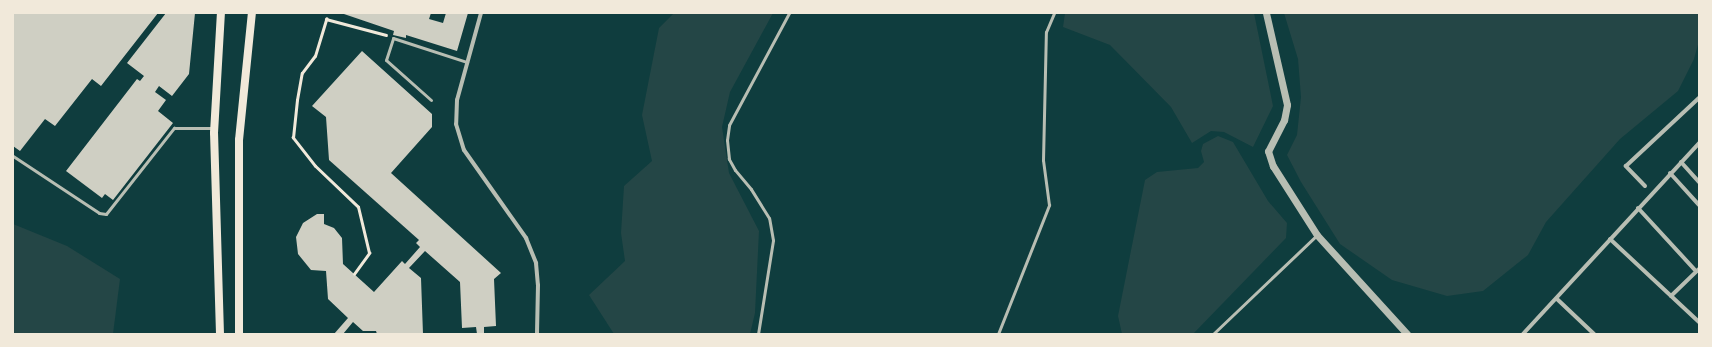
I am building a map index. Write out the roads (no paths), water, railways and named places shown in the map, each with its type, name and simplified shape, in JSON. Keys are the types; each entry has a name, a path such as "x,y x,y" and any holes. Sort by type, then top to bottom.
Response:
{"main road":[{"path":"220,334 214,128 221,13"},
{"path":"239,334 239,140 252,13"}],"street":[{"path":"481,13 457,100 456,124 464,150 526,238 536,263 538,285 537,334"},
{"path":"1266,13 1287,105 1284,120 1268,151 1273,166 1317,235 1407,334"},
{"path":"1645,186 1626,166 1699,98"},
{"path":"1523,334 1557,299 1638,208 1699,143"},
{"path":"1681,162 1699,182"},
{"path":"1670,173 1699,205"},
{"path":"1638,208 1698,270 1671,296"},
{"path":"1610,239 1699,322"},
{"path":"1557,299 1594,334"}],"lane":[{"path":"758,334 773,240 769,218 752,189 735,170 729,159 727,140 729,125 789,13"},
{"path":"998,334 1049,205 1043,160 1046,32 1054,13"},
{"path":"430,100 386,60 394,38 468,62"},
{"path":"13,156 99,213 106,214 174,128 214,128"},
{"path":"1213,334 1317,235"}]}
